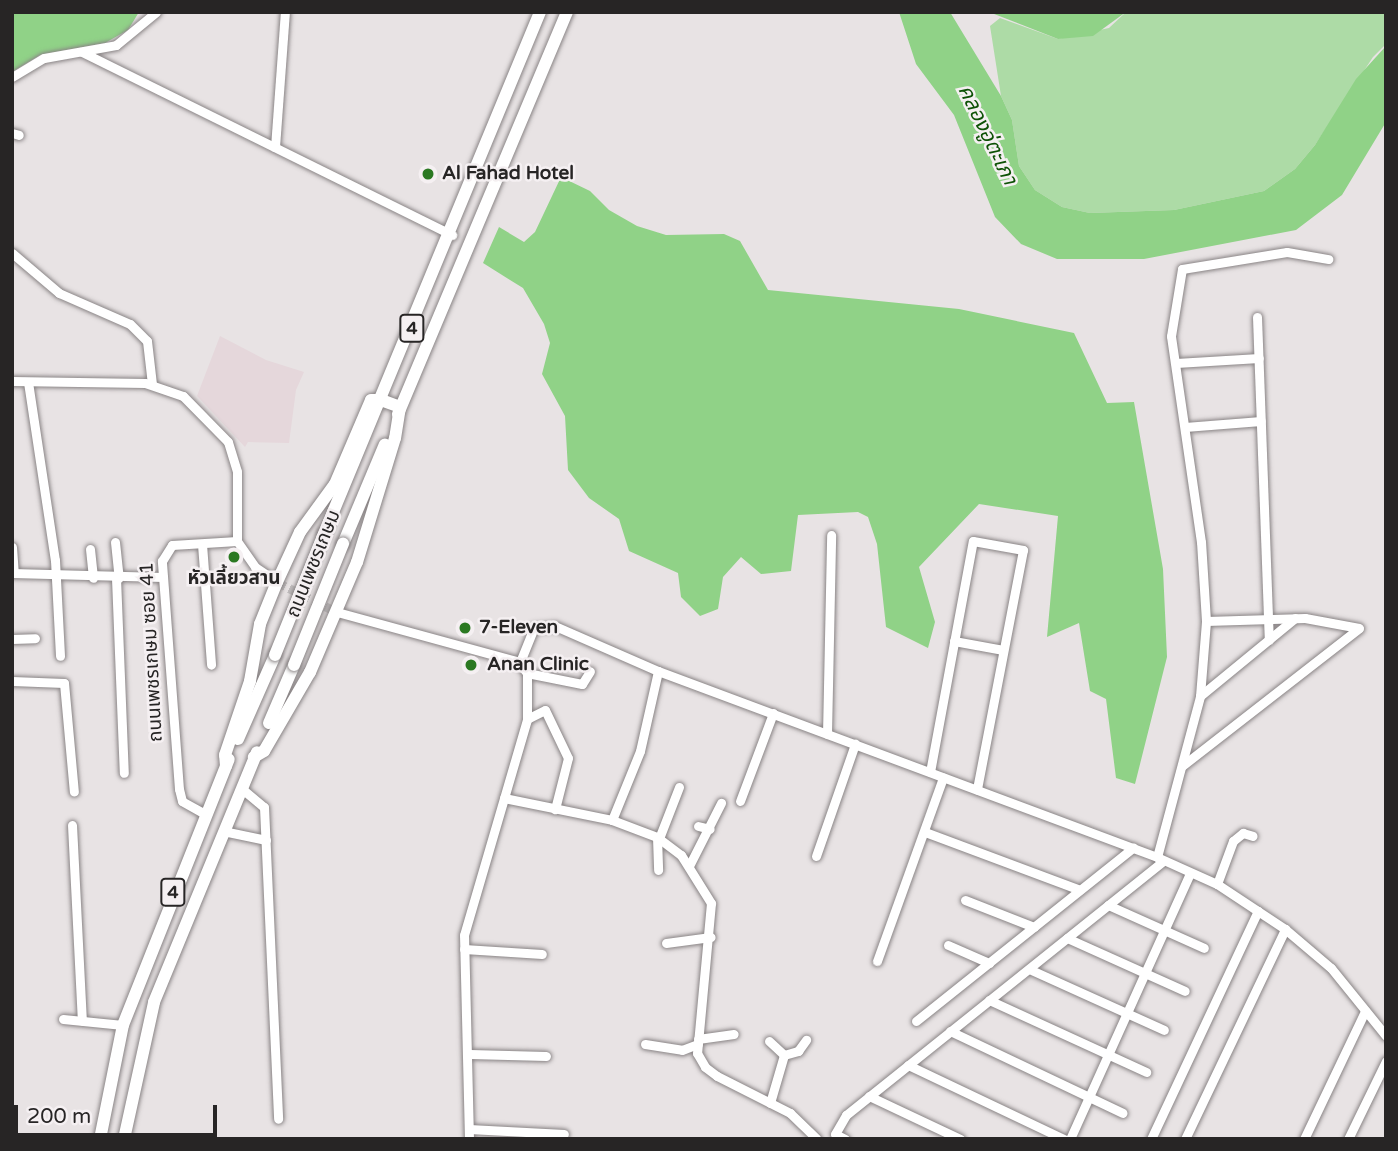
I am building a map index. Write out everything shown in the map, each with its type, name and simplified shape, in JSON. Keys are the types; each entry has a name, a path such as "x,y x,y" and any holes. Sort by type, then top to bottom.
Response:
{"highway":[{"name":"ถนนเพชรเกษม","path":"100,1139 123,1025 205,814 452,235 540,12"},
{"name":"ถนนเพชรเกษม","path":"124,1139 154,1002 223,831 567,12"},
{"path":"226,766 225,755 250,681 260,624 300,532 335,484 372,400 381,400 400,407 396,438 337,612 310,672 264,751 254,757"}],"street":[{"path":"12,77 44,58 117,45 156,12"},
{"path":"275,147 285,12"},
{"path":"82,52 452,235"},
{"path":"845,1139 835,1134 846,1115 1108,905 1160,859 1200,696 1206,621 1185,427 1171,336 1182,269 1287,252 1328,259"},
{"path":"12,253 59,293 131,324 150,347 152,384"},
{"path":"1257,317 1269,640"},
{"path":"1175,363 1259,358"},
{"path":"12,381 152,384 183,396 228,442 237,472 237,541 255,567 277,582"},
{"path":"28,382 55,560 53,572 60,656"},
{"path":"1185,427 1261,421"},
{"path":"827,734 831,535"},
{"name":"ถนนเพชรเกษม ซอย 41","path":"205,814 182,801 178,789 163,577 166,549 179,543 237,541"},
{"path":"930,772 973,541 1023,550 977,790"},
{"path":"115,542 124,773"},
{"path":"202,544 211,665"},
{"path":"12,547 13,573 53,572 93,578 163,577"},
{"path":"90,549 93,578"},
{"path":"337,612 520,662 534,628 555,626 658,671 1133,848 1217,884 1285,929 1331,968 1386,1036"},
{"path":"1200,696 1294,618"},
{"path":"1182,766 1359,628 1329,619 1206,621"},
{"path":"12,639 35,638"},
{"path":"954,641 1003,650"},
{"path":"519,663 527,673 527,719 474,897 464,949 470,1054 469,1134 564,1134"},
{"path":"527,673 582,684 590,671"},
{"path":"612,820 639,751 658,671"},
{"path":"12,681 64,683 74,792"},
{"path":"527,719 545,710 569,758 555,809"},
{"path":"740,801 773,713"},
{"path":"816,856 855,744"},
{"path":"877,961 943,778"},
{"path":"658,870 658,839 679,787"},
{"path":"241,788 264,807 278,1119"},
{"path":"504,798 612,820 658,839 681,855 710,903 711,937 698,1041 705,1068 811,1128 817,1139"},
{"path":"689,866 721,803"},
{"path":"72,825 82,1021"},
{"path":"698,825 710,829"},
{"path":"223,831 266,839"},
{"path":"925,832 1080,890"},
{"path":"1217,884 1233,841 1243,833 1253,835"},
{"path":"916,1021 1133,848"},
{"path":"1070,1139 1190,873"},
{"path":"965,900 1034,927"},
{"path":"1108,905 1204,948"},
{"path":"1151,1139 1258,911"},
{"path":"1185,1139 1285,929"},
{"path":"666,943 711,937"},
{"path":"1067,938 1185,991"},
{"path":"948,945 989,963"},
{"path":"464,949 542,954"},
{"path":"1029,969 1164,1030"},
{"path":"989,1000 1146,1072"},
{"path":"1304,1139 1366,1011"},
{"path":"63,1019 123,1025"},
{"path":"950,1031 1123,1113"},
{"path":"645,1044 682,1050 698,1041 734,1034"},
{"path":"784,1055 798,1051 806,1040"},
{"path":"769,1041 784,1055"},
{"path":"470,1054 546,1056"},
{"path":"770,1103 784,1055"},
{"path":"1348,1139 1386,1061"},
{"path":"908,1065 1064,1139"},
{"path":"869,1096 960,1139"}],"shaded area":[{"path":"1126,12 1386,12 1386,44 1373,57 1315,145 1295,169 1264,191 1174,210 1090,213 1062,207 1035,190 1019,166 1012,120 1001,96 990,26 1000,18 1058,39 1109,28"},
{"path":"220,336 266,360 304,372 296,390 289,443 248,442 245,447 197,396"}],"water":[{"path":"12,12 139,12 128,30 105,43 40,55 12,72"},
{"name":"คลองอู่ตะเภา","path":"899,12 950,12 1001,96 1012,120 1019,166 1035,190 1062,207 1090,213 1174,210 1264,191 1295,169 1315,145 1356,79 1386,46 1386,122 1342,195 1296,230 1144,259 1057,259 1021,244 995,217 954,115 916,64"},
{"path":"989,12 1126,12 1093,36 1058,39"},
{"path":"561,177 590,191 609,210 637,226 666,235 724,234 740,241 768,290 959,309 1074,333 1107,403 1134,402 1163,569 1167,657 1135,784 1116,778 1106,699 1090,691 1079,623 1047,637 1058,516 979,504 919,567 935,622 928,648 886,627 877,544 868,517 858,512 798,515 791,571 761,574 741,557 723,577 718,609 700,616 681,597 678,573 629,551 619,519 589,498 568,470 565,416 542,374 550,343 544,324 523,288 483,263 499,227 524,242 535,232"}],"tunnel":[{"path":"277,582 337,612"}],"place":[{"name":"Al Fahad Hotel","path":"428,174"},
{"name":"หัวเลี้ยวสาน","path":"234,557"},
{"name":"7-Eleven","path":"465,628"},
{"name":"Anan Clinic","path":"471,665"}]}
